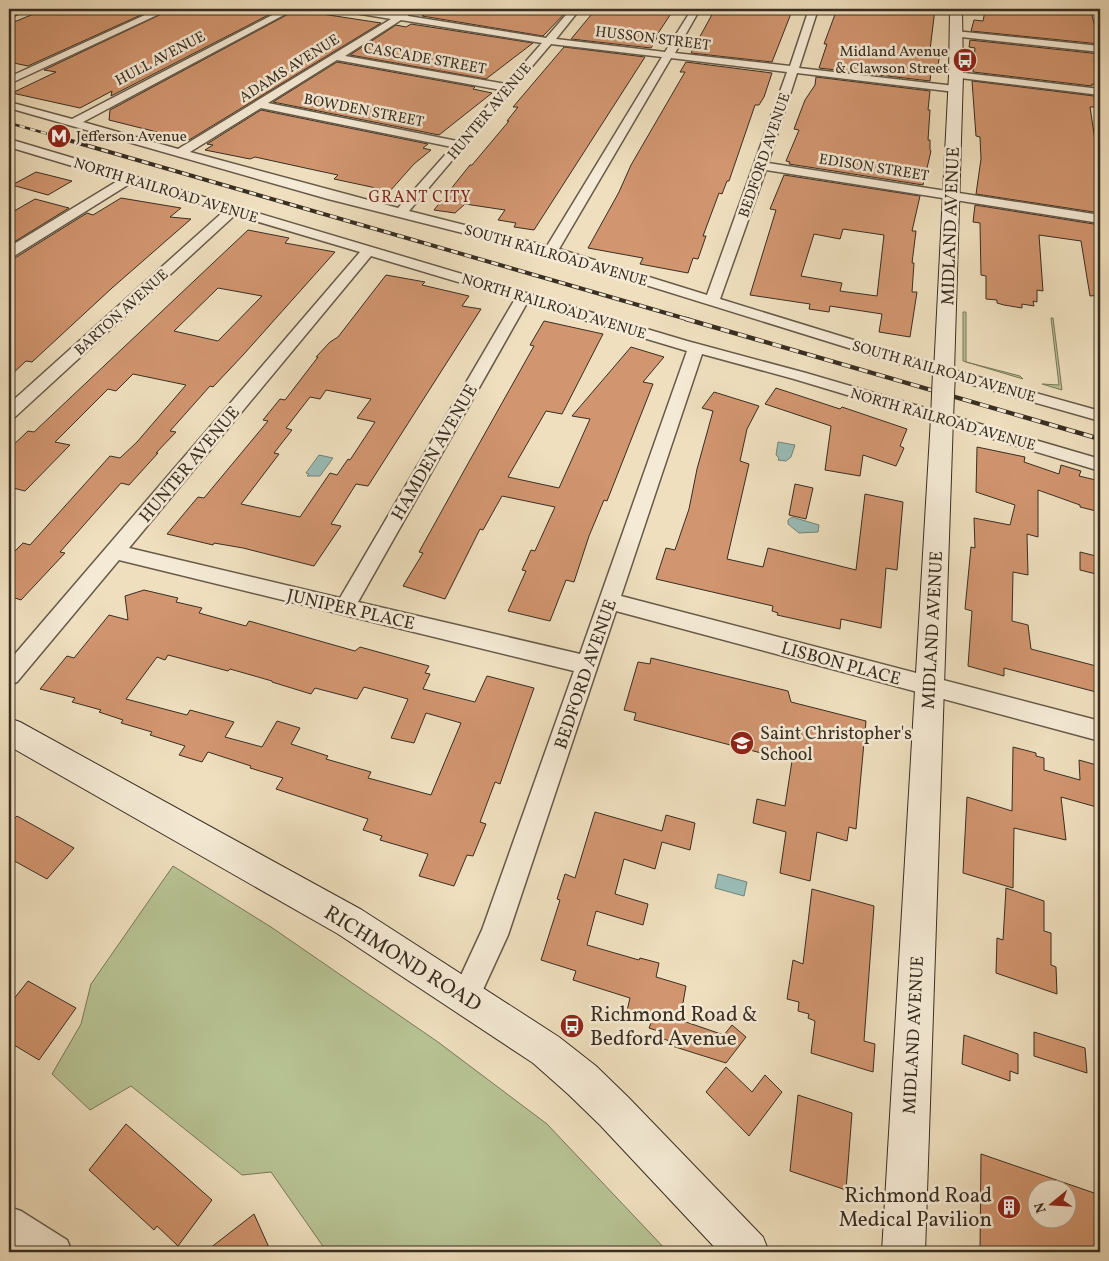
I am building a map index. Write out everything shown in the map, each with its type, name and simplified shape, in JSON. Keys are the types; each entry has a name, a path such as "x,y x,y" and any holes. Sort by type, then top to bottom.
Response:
{"street":[{"path":"9,15 24,9"},
{"path":"9,81 165,9"},
{"name":"HULL AVENUE","path":"73,123 290,9"},
{"name":"HUSSON STREET","path":"348,9 549,41 794,69 1100,92"},
{"name":"ADAMS AVENUE","path":"180,154 414,9"},
{"name":"HUNTER AVENUE","path":"401,213 576,9"},
{"path":"551,251 696,9"},
{"name":"BEDFORD AVENUE","path":"712,301 761,166 814,9"},
{"name":"MIDLAND AVENUE","path":"903,1252 944,372 956,82 956,9"},
{"path":"955,34 1100,49"},
{"name":"CASCADE STREET","path":"336,58 508,88"},
{"name":"SOUTH RAILROAD AVENUE","path":"9,105 180,154 551,251 944,372 1100,416"},
{"name":"BOWDEN STREET","path":"260,105 461,145"},
{"name":"NORTH RAILROAD AVENUE","path":"9,143 523,297 696,348 800,376 1100,465"},
{"path":"9,156 26,148"},
{"name":"EDISON STREET","path":"761,166 1100,219"},
{"path":"9,253 129,179"},
{"name":"BARTON AVENUE","path":"9,413 233,210"},
{"name":"HUNTER AVENUE","path":"9,676 368,251"},
{"name":"HAMDEN AVENUE","path":"345,607 523,297"},
{"name":"BEDFORD AVENUE","path":"465,997 494,935 696,348"},
{"name":"JUNIPER PLACE","path":"115,552 588,665"},
{"name":"LISBON PLACE","path":"610,601 1100,731"},
{"name":"RICHMOND ROAD","path":"9,731 350,922 546,1050 614,1110 748,1252"},
{"path":"9,1224 55,1252"}],"green space":[{"path":"963,312 966,312 966,362 963,361"},
{"path":"1051,318 1053,318 1062,390 1042,384 1059,385"},
{"path":"968,363 1020,376 1023,379"},
{"path":"173,866 271,927 438,1042 547,1124 668,1252 327,1252 271,1172 242,1175 131,1086 90,1110 52,1074 81,1024 91,984"}],"water":[{"path":"778,442 795,445 791,457 786,461 778,460 779,458 776,455"},
{"path":"319,455 333,458 320,476 307,476 309,474 306,473"},
{"path":"792,517 819,525 818,532 799,533 788,524 788,520"},
{"path":"718,874 747,882 744,896 715,888"}],"building":[{"path":"46,9 154,9 28,66 9,62 9,24"},
{"path":"172,9 202,9 237,14 248,9 280,9 111,96 112,91 80,108 12,93 56,72 44,70"},
{"path":"434,9 482,14 488,9 520,14 525,9 569,9 543,36 422,16"},
{"path":"596,9 674,9 655,38 657,38 651,48 571,39"},
{"path":"715,9 790,9 789,11 792,11 772,62 691,53"},
{"path":"837,9 866,11 866,9 935,9 930,50 940,52 937,73 931,72 930,81 819,68 827,44 824,44"},
{"path":"1005,9 1090,9 1100,44 971,31 974,20 983,21 985,11 1005,13"},
{"path":"296,10 381,23 189,140 109,120 110,110"},
{"path":"411,24 533,43 486,79 350,55 396,25 406,27"},
{"path":"970,40 1100,54 1100,61 1094,60 1098,85 1092,84 1092,86 973,72 975,48 969,47"},
{"path":"564,47 645,57 534,230 514,227 516,223 498,220 505,210 465,204 455,213 434,210 509,121 507,121 518,107 513,107"},
{"path":"337,62 475,87 473,89 492,93 439,135 273,102"},
{"path":"686,62 772,73 764,97 759,105 755,105 729,181 727,181 722,194 719,193 703,236 706,236 698,259 693,258 688,273 640,264 643,258 588,248 619,192 631,165 685,72 680,72"},
{"path":"816,77 930,91 928,140 930,140 931,151 923,185 789,164 790,162 786,161 799,130 794,129 805,100 815,85"},
{"path":"972,81 1094,96 1095,107 1090,107 1100,173 1100,213 976,194 981,159 980,137 976,136"},
{"path":"261,110 428,144 423,148 431,150 414,164 390,191 334,179 338,175 255,157 250,159 205,150 213,145 207,144"},
{"path":"36,172 72,181 48,195 12,185"},
{"path":"784,175 920,196 912,231 916,231 912,263 914,263 912,292 917,292 910,337 879,332 882,314 830,306 829,312 809,309 810,304 750,295 776,210 770,209","holes":["843,229 884,235 877,296 840,291 842,283 801,276 814,234 840,239"]},
{"path":"121,198 181,208 170,217 191,219 112,288 32,362 26,361 9,377 9,259 15,258 87,213 93,215"},
{"path":"35,199 69,208 9,245 9,214"},
{"path":"975,205 1100,225 1100,295 1090,296 1081,241 1039,235 1043,291 1037,290 1037,302 1033,301 1034,306 1022,304 1022,308 997,303 997,300 986,299 986,276 981,275 980,223 973,222"},
{"path":"248,230 289,238 285,243 335,252 244,354 213,387 210,386 170,431 176,432 129,485 121,483 60,552 65,553 21,600 9,596 9,557 23,543 30,545 110,456 120,458 137,442 186,385 133,374 116,391 108,389 55,442 70,445 25,491 9,487 9,449 28,431 34,432","holes":["218,288 262,296 218,341 174,331"]},
{"path":"386,275 425,282 422,285 469,296 462,306 481,309 368,486 356,484 331,524 341,526 314,566 243,548 214,543 213,545 167,534 198,497 204,498 268,421 263,420 280,399 285,400 318,357 316,357 330,342 338,337","holes":["326,390 371,399 357,418 375,422 350,460 348,459 337,475 330,473 300,517 241,504 279,454 274,453 292,430 286,428 310,397 320,399"]},
{"path":"544,321 603,334 562,414 546,411 508,477 559,488 590,419 572,416 631,347 664,357 643,382 653,384 607,501 604,500 589,536 574,582 566,580 550,621 508,611 526,571 522,570 531,550 535,551 555,507 502,496 483,530 480,529 445,599 403,586 423,553 419,552 534,346 530,345"},
{"path":"776,388 840,409 842,407 907,429 900,446 904,448 896,466 863,455 860,476 825,470 831,426 765,404"},
{"path":"714,392 759,406 747,429 740,461 749,464 727,559 763,567 768,548 856,570 865,494 903,502 897,570 886,568 881,628 841,619 840,629 777,615 778,613 772,611 773,606 656,579 666,548 675,550 689,509 697,469 713,411 702,408"},
{"path":"977,447 1025,457 1024,462 1059,474 1061,465 1081,471 1079,476 1100,481 1100,512 1080,507 1080,505 1038,490 1038,537 1027,534 1028,575 1013,572 1012,621 1028,625 1031,649 1100,667 1100,693 1004,668 1004,676 968,666 972,611 965,609 971,547 975,548 974,518 1010,525 1015,505 976,492"},
{"path":"795,484 813,488 806,519 789,515"},
{"path":"1080,552 1100,557 1100,575 1080,570"},
{"path":"144,590 178,598 176,602 202,608 199,613 246,626 249,621 355,651 360,647 429,666 425,673 430,674 423,689 475,702 487,676 534,688 500,784 495,782 480,822 486,824 473,856 467,855 454,886 419,876 428,854 380,840 382,836 363,830 368,819 276,789 283,778 208,752 202,762 179,755 185,746 150,735 152,732 121,723 123,720 99,712 101,710 72,702 75,698 40,689 67,656 74,658 109,615 128,620 125,596","holes":["168,655 228,671 230,669 311,694 315,688 357,699 364,687 408,699 391,738 414,743 426,713 461,723 431,795 368,778 371,772 326,759 328,756 291,744 300,728 277,721 262,747 225,737 234,722 190,710 187,715 126,699 157,657 165,660"]},
{"path":"651,658 788,691 791,702 866,721 856,829 849,827 847,841 817,832 810,881 780,873 786,832 753,823 757,799 785,806 792,761 634,720 636,713 624,710 638,662 650,664"},
{"path":"1013,747 1036,753 1036,756 1044,758 1044,770 1080,780 1079,760 1100,766 1100,808 1061,797 1066,840 1014,828 1013,888 963,873 967,797 1012,811"},
{"path":"595,812 662,831 666,815 695,823 690,850 662,842 655,869 624,859 615,894 648,904 643,925 596,911 587,945 639,960 640,958 659,963 656,977 686,986 680,1020 724,1035 732,1025 746,1037 726,1063 669,1045 670,1041 657,1037 658,1031 649,1028 651,1023 638,1019 640,1015 627,1011 630,998 573,980 576,971 541,960 560,900 557,899 565,874 575,878"},
{"path":"17,816 74,848 47,879 9,858 9,824"},
{"path":"1006,888 1044,901 1044,931 1051,933 1051,965 1056,967 1057,994 996,973 997,938 1003,940"},
{"path":"812,889 874,906 864,1041 875,1044 873,1072 811,1053 815,1021 808,1018 809,1014 798,1011 799,1002 787,999 793,960 803,964"},
{"path":"28,981 76,1008 39,1060 9,1042 9,1005"},
{"path":"1034,1032 1085,1048 1087,1073 1034,1056"},
{"path":"964,1035 1018,1054 1018,1074 1010,1071 1010,1081 962,1064"},
{"path":"726,1067 752,1092 765,1075 782,1092 749,1136 706,1092"},
{"path":"798,1095 852,1113 846,1190 790,1171"},
{"path":"126,1124 212,1200 178,1246 157,1226 154,1230 89,1170"},
{"name":"Richmond Road Medical Pavilion","path":"981,1154 1051,1178 1026,1178 1026,1228 1076,1228 1076,1187 1100,1195 1100,1252 980,1252"},
{"path":"254,1214 271,1252 205,1252"}],"railway":[{"path":"9,123 66,139"},
{"path":"61,138 690,320"},
{"path":"686,319 1100,439"}],"place":[{"name":"Midland Avenue & Clawson Street","path":"965,60"},
{"name":"Jefferson Avenue","path":"59,136"},
{"name":"Saint Christopher's School","path":"742,743"},
{"name":"Richmond Road & Bedford Avenue","path":"572,1026"},
{"name":"Richmond Road Medical Pavilion","path":"1009,1207"}],"district":[{"name":"GRANT CITY","path":"420,196"}]}
